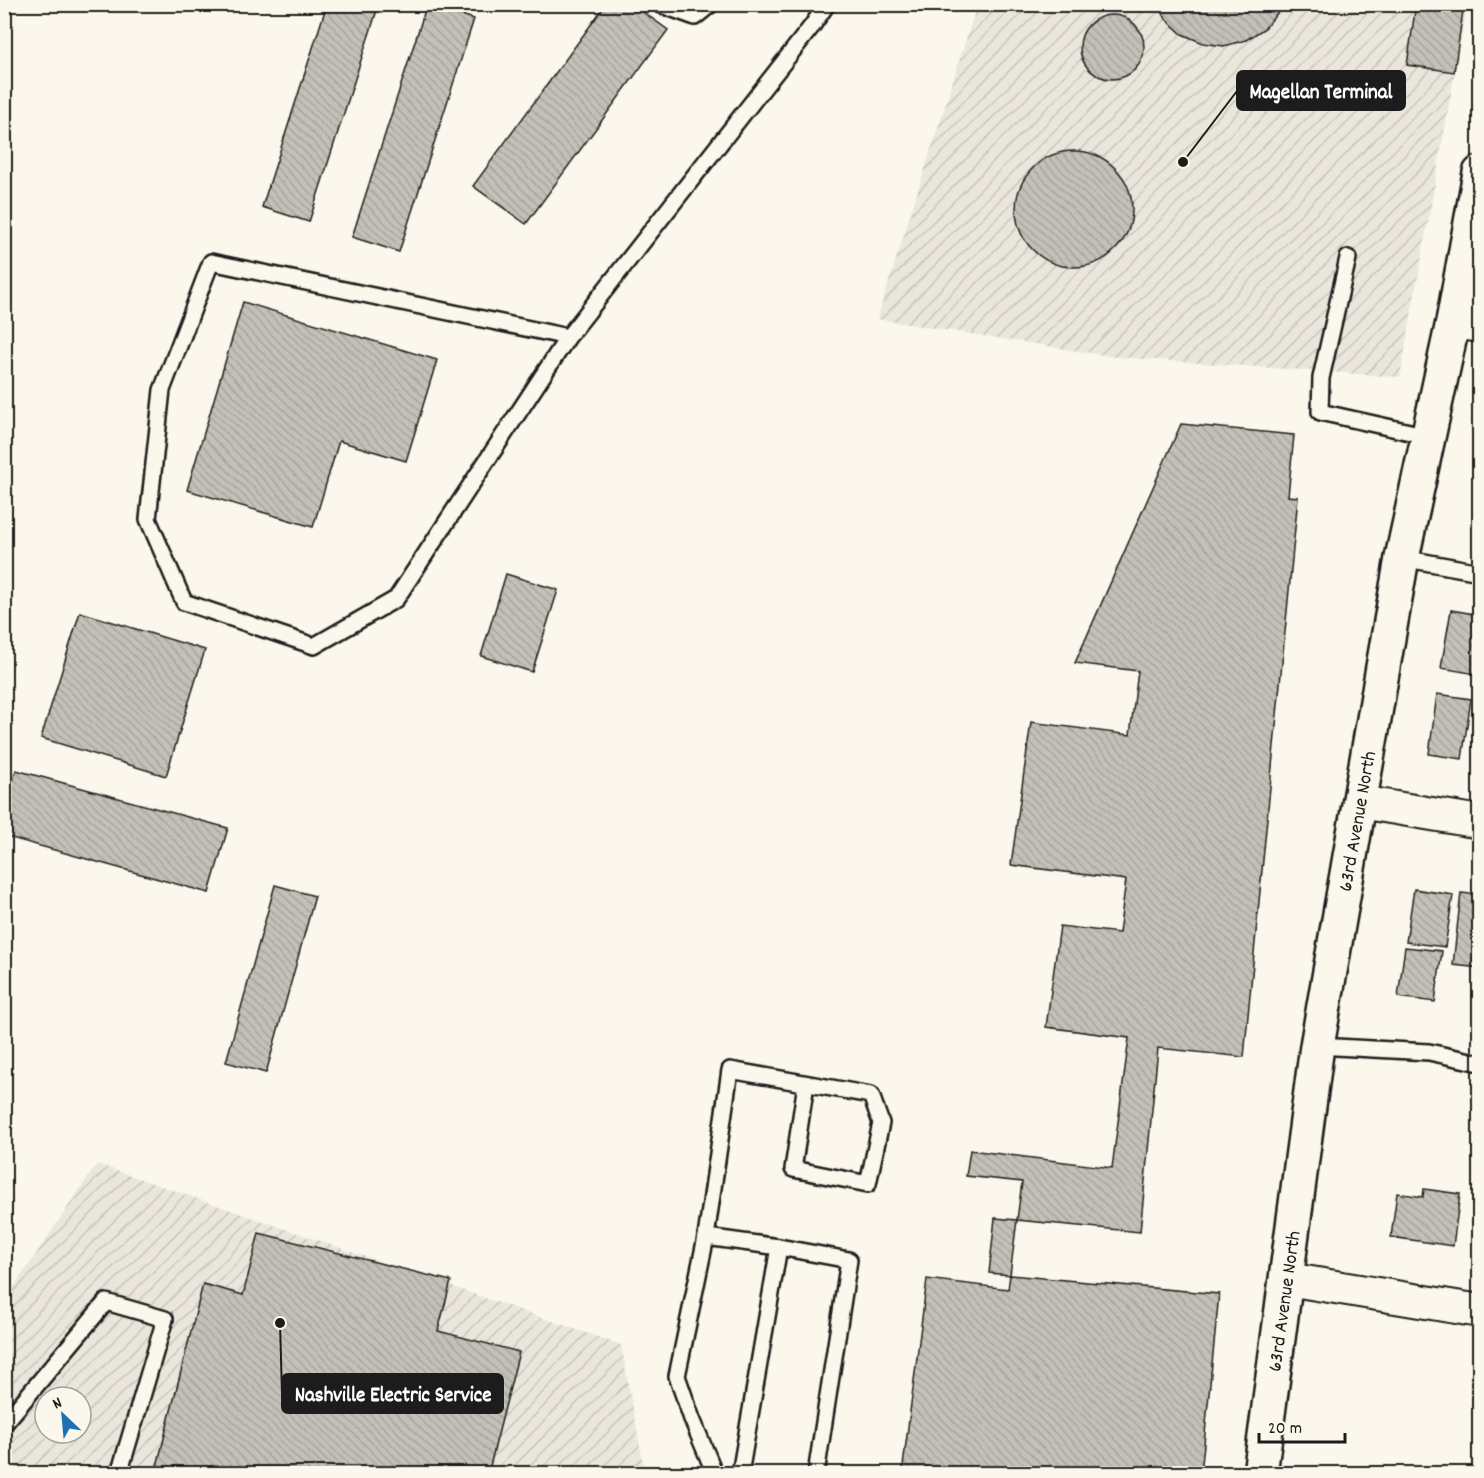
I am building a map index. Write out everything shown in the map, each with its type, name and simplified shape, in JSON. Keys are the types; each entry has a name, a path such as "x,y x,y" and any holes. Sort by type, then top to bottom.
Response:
{"street":[{"name":"63rd Avenue North","path":"1260,1473 1317,1046 1402,558 1428,436 1466,324 1479,173"},
{"path":"1360,802 1479,822"},
{"path":"1287,1280 1479,1311"}],"lane":[{"path":"659,4 695,17 711,4"},
{"path":"568,337 211,262 162,390 148,519 184,602 314,646 396,599 568,337 827,4"},
{"path":"1348,258 1321,378 1320,412 1428,436"},
{"path":"1402,558 1479,572"},
{"path":"1317,1046 1429,1052 1479,1063"},
{"path":"714,1473 677,1376 706,1237 730,1070 871,1095 881,1123 868,1184 793,1169 806,1084"},
{"path":"706,1237 849,1260 816,1473"},
{"path":"740,1473 779,1247"},
{"path":"4,1424 106,1302 165,1319 119,1473"}],"shaded area":[{"path":"977,5 1467,5 1400,377 1115,357 877,319"},
{"path":"97,1164 621,1345 645,1473 5,1474 5,1300"}],"building":[{"path":"327,4 379,4 309,222 262,207"},
{"path":"427,4 474,19 399,252 352,237"},
{"path":"606,4 632,4 668,30 526,224 473,186"},
{"path":"1158,4 1281,4 1279,11 1265,28 1246,40 1224,46 1203,43 1182,34 1166,19"},
{"path":"1416,4 1464,4 1454,72 1407,65"},
{"path":"1112,15 1130,21 1138,29 1144,47 1138,65 1130,73 1112,79 1094,73 1086,65 1080,47 1086,29 1094,21"},
{"path":"1074,151 1096,156 1115,168 1127,187 1132,209 1127,231 1115,250 1096,262 1074,267 1052,262 1033,250 1021,231 1016,209 1021,187 1033,168 1052,156"},
{"path":"243,302 437,360 406,461 339,441 313,527 187,490"},
{"path":"1181,424 1294,435 1288,496 1298,497 1244,1057 1158,1048 1140,1232 1017,1220 1022,1182 966,1176 970,1150 1112,1168 1129,1038 1046,1027 1060,926 1119,933 1126,880 1011,865 1031,722 1130,735 1138,671 1075,663"},
{"path":"506,574 558,590 532,672 481,656"},
{"path":"1451,610 1480,615 1480,652 1476,674 1441,668"},
{"path":"80,612 205,650 166,776 41,738"},
{"path":"1437,694 1471,699 1462,759 1429,754"},
{"path":"16,770 228,828 209,893 4,836 4,812"},
{"path":"275,885 315,896 266,1073 226,1062"},
{"path":"1414,889 1453,895 1445,947 1406,942"},
{"path":"1461,893 1480,895 1480,968 1453,965"},
{"path":"1405,947 1442,951 1435,1002 1398,997"},
{"path":"1424,1189 1460,1194 1453,1246 1391,1237 1397,1193 1423,1197"},
{"path":"1480,1211 1480,1246 1474,1245"},
{"path":"995,1218 1017,1220 1010,1275 989,1273"},
{"path":"259,1233 451,1281 438,1331 519,1352 488,1474 155,1474 203,1284 243,1295"},
{"path":"1010,1275 1219,1294 1201,1474 902,1474 927,1279 1008,1289"}],"place":[{"name":"Magellan Terminal","path":"1183,162"},
{"name":"Nashville Electric Service","path":"280,1323"}]}
